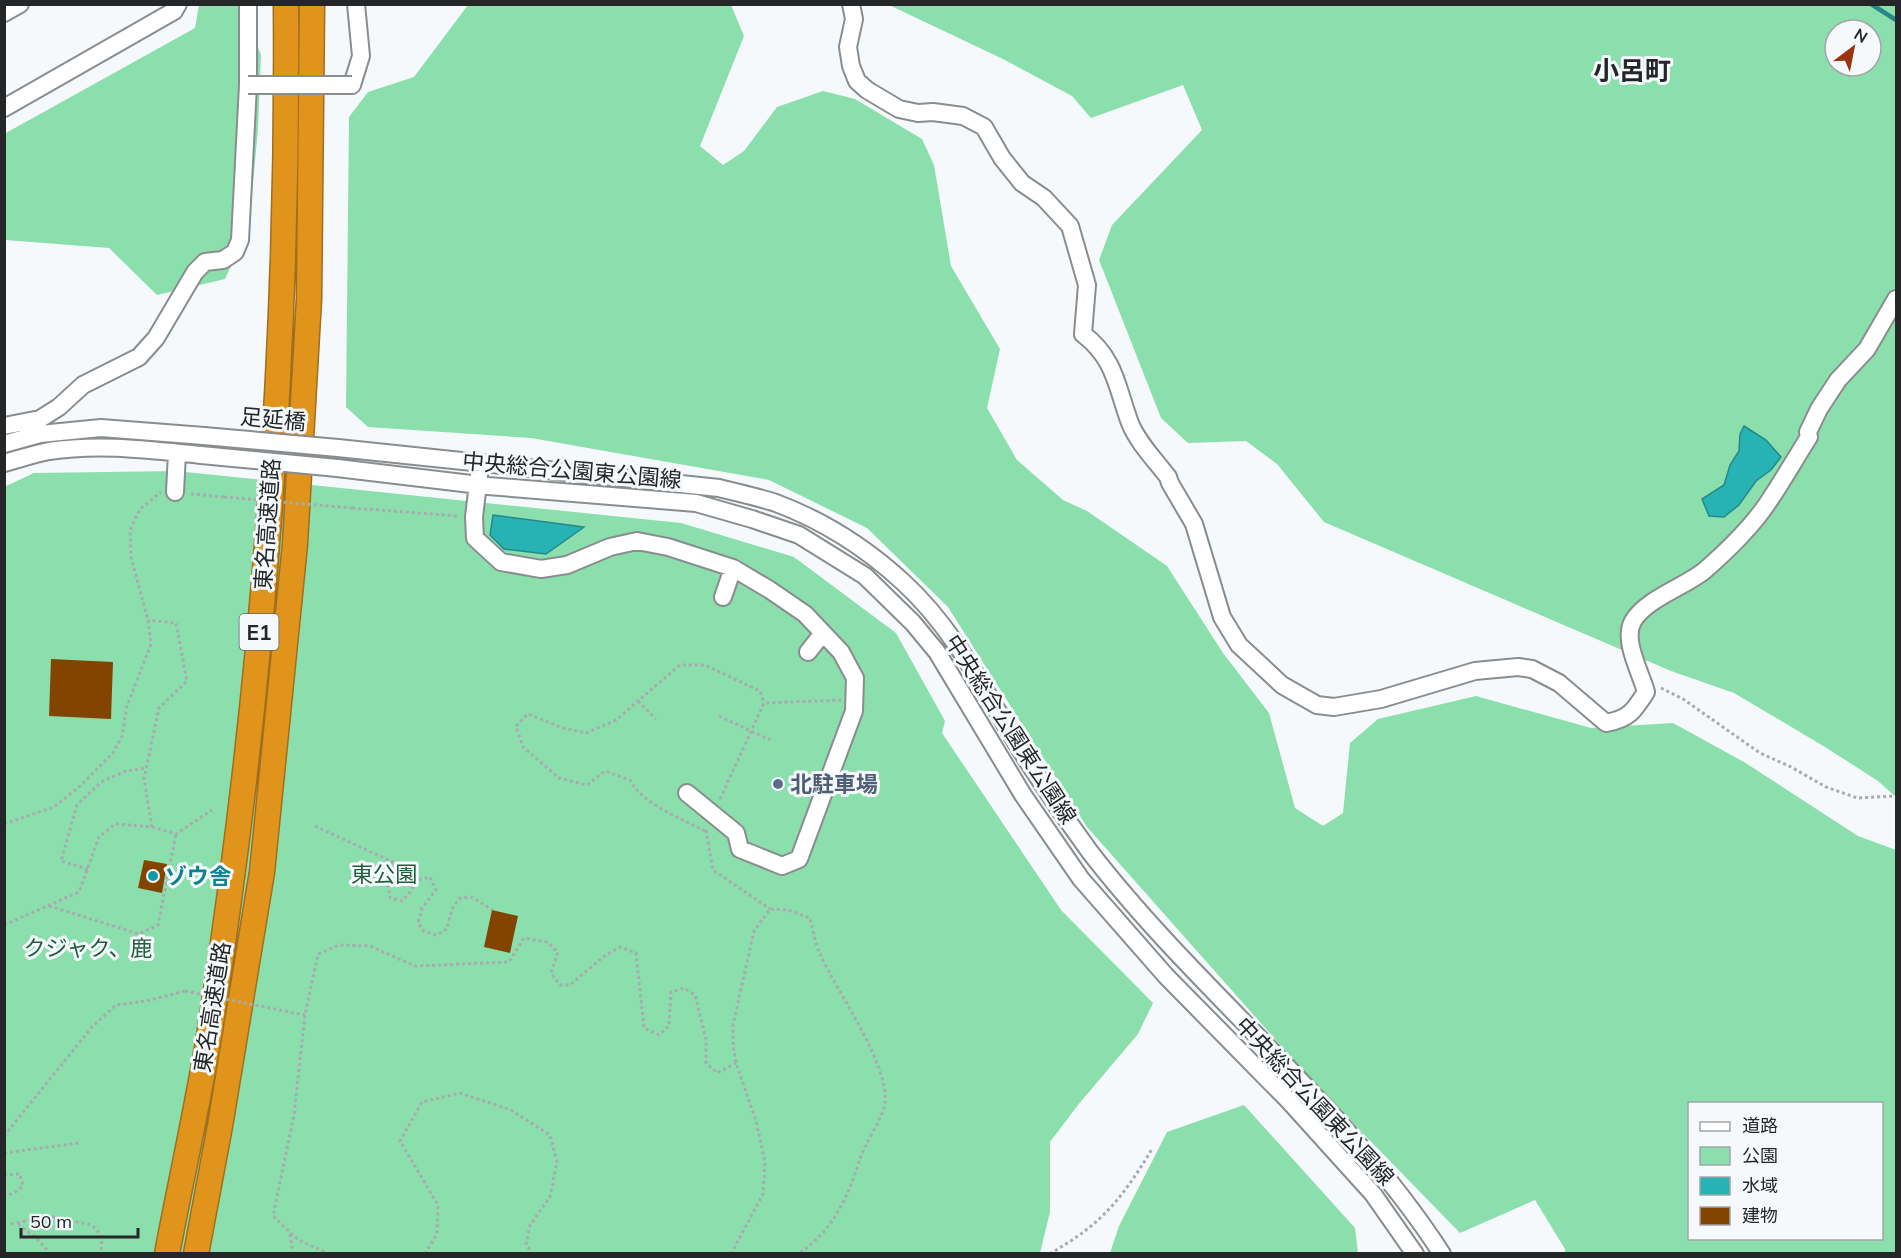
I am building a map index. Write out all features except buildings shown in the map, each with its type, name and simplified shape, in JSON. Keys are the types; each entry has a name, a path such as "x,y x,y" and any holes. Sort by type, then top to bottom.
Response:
{"highway":[{"name":"東名高速道路","path":"167,1254 209,1034 235,863 267,552 282,295 286,4"},
{"name":"東名高速道路","path":"196,1254 220,1126 262,872 294,556 309,299 312,4"}],"street":[{"path":"4,13 20,4"},
{"path":"4,108 174,11 178,4"},
{"path":"4,426 40,419 59,407 83,385 139,357 156,338 195,272 205,262 224,260 235,252 240,240 248,86 248,4"},
{"path":"248,86 352,85 361,56 356,4"},
{"path":"851,4 854,20 848,47 851,66 857,81 867,90 899,109 918,113 933,112 963,116 984,127 1002,158 1022,183 1044,198 1070,226 1087,285 1083,334 1094,342 1111,364 1131,425 1168,477 1194,524 1222,617 1239,645 1282,685 1317,705 1334,707 1381,699 1475,671 1518,667 1532,669 1559,683 1606,723 1619,721 1634,712 1646,692 1635,662 1629,636 1632,622 1654,603 1702,572 1733,544 1766,505 1809,437 1808,432 1819,409 1838,380 1867,349 1896,299"},
{"name":"足延橋","path":"4,444 40,434 102,428 204,435 719,488 774,502 819,521 859,545 905,584 952,637 1001,714 1031,767 1090,852 1151,924 1370,1157 1442,1254"},
{"path":"4,464 48,452 88,448 127,448 177,453 175,492"},
{"name":"足延橋","path":"177,453 426,479"},
{"path":"480,462 474,517 476,538 501,562 541,569 567,565 610,547 637,541 668,547 733,568 770,590 805,614 841,652 855,678 854,711 799,859 782,866 740,849 742,831 713,814 687,793"},
{"name":"中央総合公園東公園線","path":"426,479 604,497 696,503 752,519 799,536 865,576 913,622 937,652 1023,795 1082,879 1166,976 1289,1101 1373,1194 1415,1254"},
{"path":"723,597 733,568"},
{"path":"808,652 824,633"}],"path":[{"path":"4,825 54,807 79,787 113,753 122,736 127,705 151,644 148,620 131,556 130,530 140,509 160,492 474,517"},
{"path":"148,620 176,623 187,681 159,708 144,779 152,827"},
{"path":"705,831 636,792 630,780 605,771 587,785 559,778 523,747 516,726 528,714 563,728 586,733 616,720 680,665 705,665 760,691 764,703 705,831 713,870 770,909 788,910 810,918 819,952 881,1070 885,1104 861,1155 852,1186 836,1218 798,1254"},
{"path":"1642,677 1683,699 1760,753 1791,767 1826,788 1857,798 1896,796"},
{"path":"764,703 855,699"},
{"path":"638,701 656,719"},
{"path":"719,716 770,740"},
{"path":"88,868 61,861 77,805 101,782 126,771 147,768"},
{"path":"48,906 140,934 158,925 176,834 212,810"},
{"path":"4,925 79,892 99,837 114,824 152,827 176,834"},
{"path":"315,826 403,867 388,884 390,898 402,901 417,880 430,877 436,890 422,908 418,923 424,931 436,935 447,929 452,909 460,898 472,897 492,910"},
{"path":"731,1254 764,1194 765,1162 756,1121 736,1063 733,1045 736,1013 754,931 770,909"},
{"path":"330,1254 298,1240 273,1216 294,1115 305,1015 318,954 339,945 370,945 415,966 509,962 524,938 547,942 558,952 551,973 560,985 570,985 603,957 620,947 636,953 644,1028 659,1035 669,1026 671,992 684,988 694,995 706,1039 706,1063 717,1073 736,1063"},
{"path":"4,1136 92,1028 116,1005 146,1001 185,991 305,1015"},
{"path":"425,1254 436,1234 438,1205 400,1141 422,1102 460,1093 511,1110 550,1135 557,1162 550,1197 530,1225 526,1245 533,1254"},
{"path":"4,1153 79,1143"},
{"path":"1050,1254 1087,1229 1114,1204 1140,1170 1152,1149"},
{"path":"4,1175 20,1174 23,1186 14,1193 4,1196"},
{"path":"11,1224 48,1216 92,1225 100,1234 102,1245 100,1254"},
{"path":"4,1224 21,1224 51,1254"},
{"path":"290,1233 293,1254"}],"green space":[{"path":"199,5 239,5 238,14 247,18 261,55 258,129 249,227 225,279 157,295 109,248 5,240 4,134 195,28"},
{"path":"468,5 731,5 744,36 700,146 723,165 744,151 777,107 823,91 855,99 922,139 934,165 951,266 1000,349 987,408 1017,460 1063,500 1087,511 1167,566 1223,653 1269,713 1295,808 1323,826 1343,813 1350,743 1378,719 1476,696 1591,728 1673,723 1744,762 1858,836 1896,850 1896,1253 1565,1253 1565,1249 1535,1200 1460,1233 1313,1082 1087,827 948,607 867,528 769,480 531,438 368,427 346,407 349,117 368,92 414,77"},
{"path":"889,5 1896,5 1896,797 1878,781 1734,693 1671,671 1324,522 1277,464 1246,441 1188,443 1161,418 1099,260 1112,225 1202,130 1183,85 1091,118 1072,96 1003,59"},
{"name":"東公園","path":"176,471 681,523 794,557 896,633 945,721 942,733 1061,910 1153,1003 1138,1034 1050,1142 1050,1212 1040,1253 5,1253 4,487 34,473"},
{"path":"1244,1105 1355,1228 1358,1253 1110,1253 1119,1226 1167,1132"}],"water":[{"path":"1744,426 1766,440 1781,457 1771,470 1756,481 1739,505 1724,517 1709,516 1702,499 1724,485 1730,465 1739,451 1740,434"},
{"path":"493,515 584,527 546,554 504,549 490,535"}],"waterway":[{"path":"1871,4 1896,20"}],"place":[{"name":"北駐車場","path":"778,784"},
{"name":"ゾウ舎","path":"153,876"}],"district":[{"name":"小呂町","path":"1632,70"}],"park label":[{"name":"クジャク、鹿","path":"88,948"}]}
